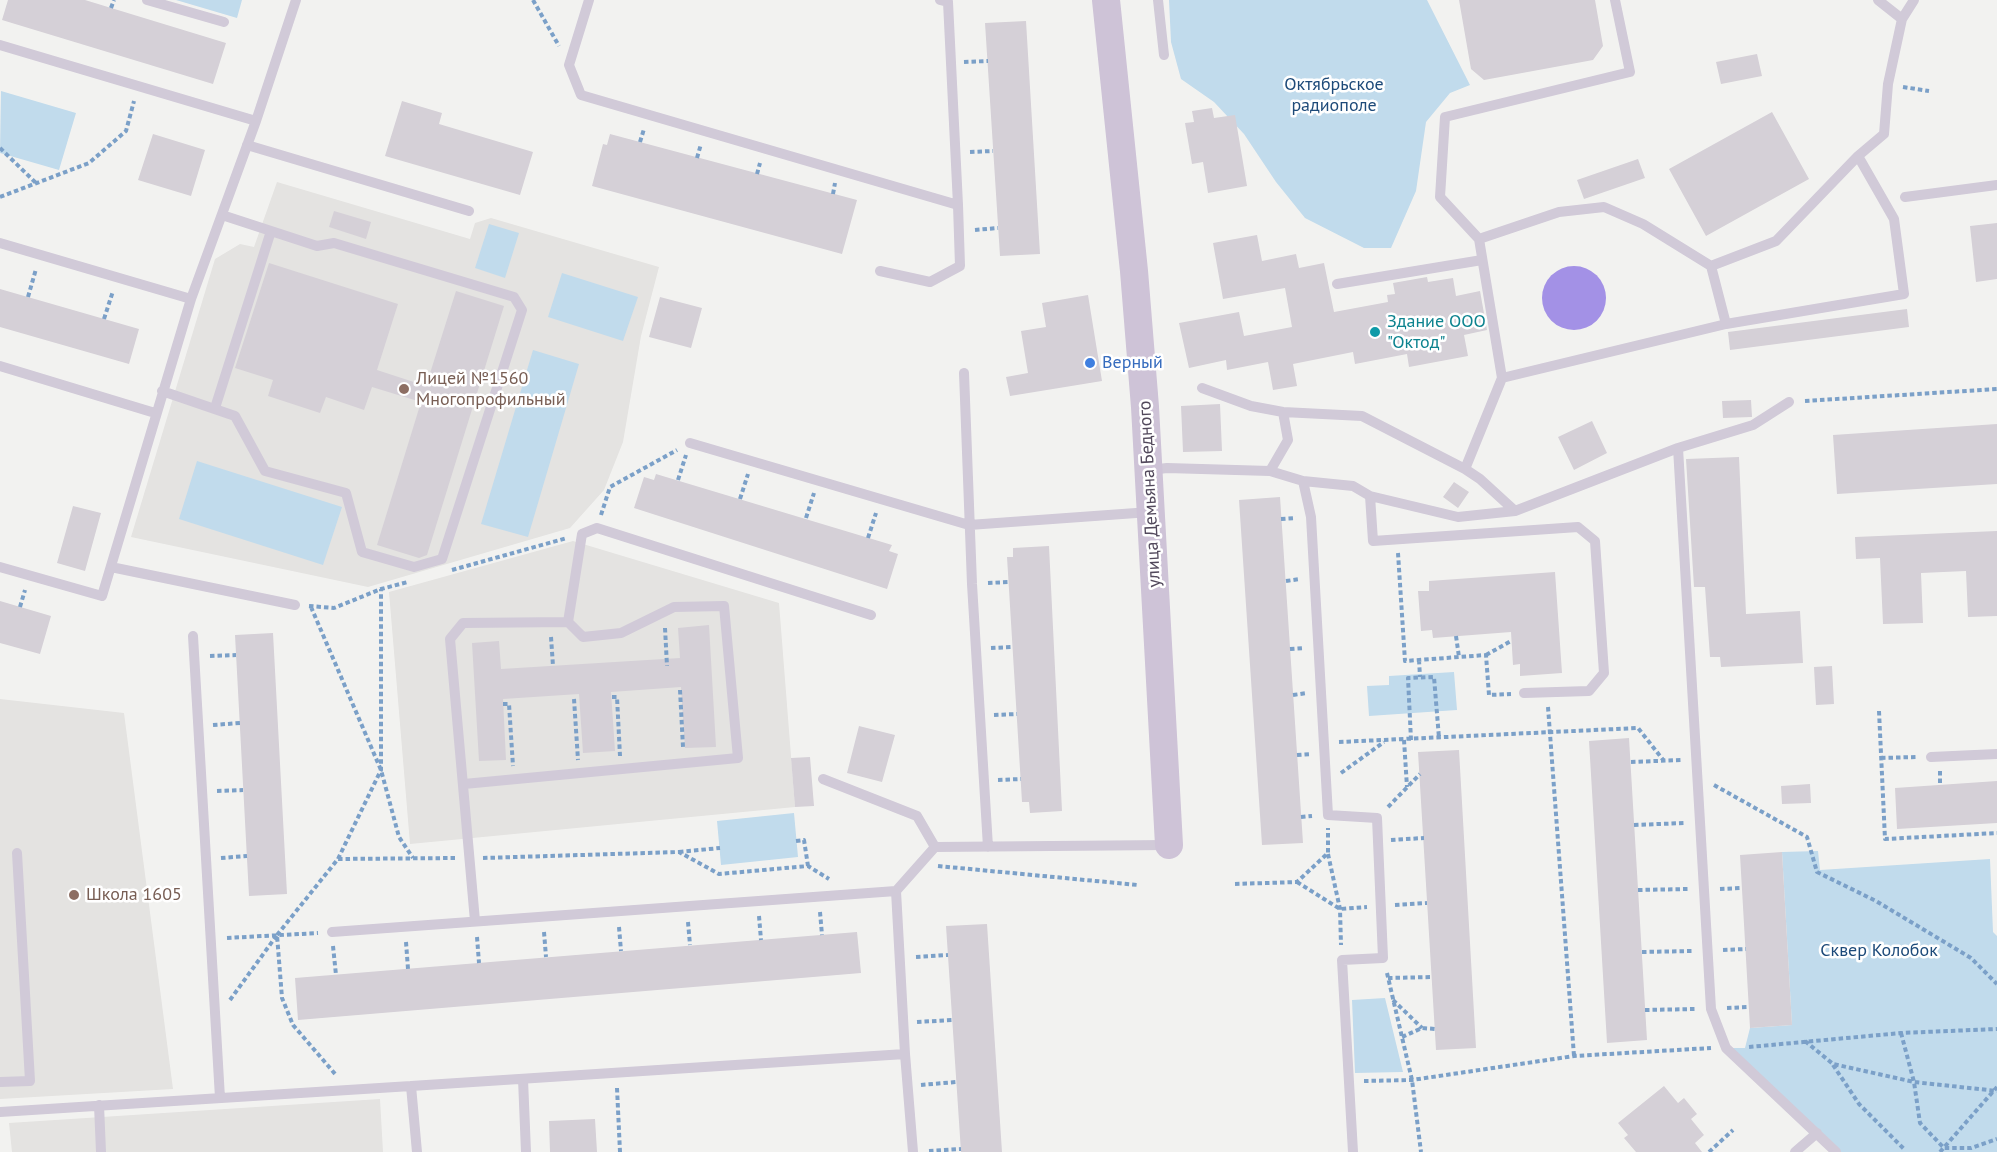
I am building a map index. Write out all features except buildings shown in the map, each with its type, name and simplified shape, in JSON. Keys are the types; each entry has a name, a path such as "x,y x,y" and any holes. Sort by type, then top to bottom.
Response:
{"street":[{"name":"улица Демьяна Бедного","path":"1106,0 1134,271 1149,470 1168,845"}],"lane":[{"path":"147,0 224,22"},
{"path":"0,567 102,596 191,299 256,121 296,0"},
{"path":"589,0 569,65 581,95 958,205"},
{"path":"880,271 930,282 960,266 948,2 940,0"},
{"path":"1158,0 1164,55"},
{"path":"1465,469 1502,378 1479,239 1440,197 1445,117 1630,72 1615,0"},
{"path":"1878,0 1902,19"},
{"path":"1711,266 1776,241 1858,156 1884,134 1888,84 1902,19 1914,0"},
{"path":"0,45 256,121"},
{"path":"247,145 469,211"},
{"path":"1502,378 1726,324 1904,294 1894,219 1858,156"},
{"path":"1905,197 1997,185"},
{"path":"1479,239 1559,212 1604,207 1643,224 1711,266 1726,324"},
{"path":"162,391 235,416 265,471 346,494 362,552 414,567 442,559 522,310 514,297 334,243 317,246 222,215"},
{"path":"215,408 271,231"},
{"path":"0,243 191,299"},
{"path":"1337,284 1482,260"},
{"path":"0,366 155,413"},
{"path":"964,373 969,525 988,847"},
{"path":"1202,388 1251,406 1283,412 1362,416 1465,469 1480,479 1515,511"},
{"path":"1149,470 1167,468 1270,471 1303,482 1353,486 1370,496 1458,518 1515,511 1678,448 1753,425 1789,402"},
{"path":"1270,471 1288,440 1283,412"},
{"path":"690,443 969,525 1150,512"},
{"path":"1678,448 1711,1009 1726,1048 1836,1152"},
{"path":"1303,482 1311,517 1328,815 1377,818 1383,958 1342,960 1353,1152"},
{"path":"1370,496 1373,541 1578,527 1595,542 1604,673 1589,691 1524,693"},
{"path":"568,622 582,534 597,528 871,615"},
{"path":"111,567 295,605"},
{"path":"464,784 738,758 724,606 674,607 621,633 583,637 568,622 464,623 450,639 475,921"},
{"path":"193,636 220,1098"},
{"path":"1931,757 1997,754"},
{"path":"823,779 917,816 935,847"},
{"path":"332,932 896,891 935,847 1168,845"},
{"path":"0,1082 30,1081 17,853"},
{"path":"896,891 905,1054 914,1152"},
{"path":"0,1112 905,1054"},
{"path":"523,1079 526,1152"},
{"path":"411,1086 417,1152"},
{"path":"99,1106 101,1152"},
{"path":"1796,1152 1816,1133"}],"path":[{"path":"111,8 114,0"},
{"path":"533,0 569,65"},
{"path":"951,63 988,61"},
{"path":"1888,84 1929,91"},
{"path":"0,196 38,184 89,163 126,131 138,86"},
{"path":"0,148 38,184"},
{"path":"956,153 993,151"},
{"path":"959,231 998,228"},
{"path":"28,297 40,254"},
{"path":"104,319 117,277"},
{"path":"1789,402 1997,389"},
{"path":"678,480 690,443"},
{"path":"597,528 610,487 690,443"},
{"path":"740,499 752,461"},
{"path":"806,518 818,481"},
{"path":"868,538 880,499"},
{"path":"1397,540 1406,661 1486,655 1511,641"},
{"path":"216,1020 277,935 338,859 381,770 381,590"},
{"path":"311,606 381,770 399,837 413,859"},
{"path":"664,612 667,666"},
{"path":"550,623 553,666"},
{"path":"1456,636 1458,657"},
{"path":"194,657 236,655"},
{"path":"1486,655 1490,695 1524,693"},
{"path":"1419,660 1420,678"},
{"path":"1411,740 1408,678 1434,677 1439,738"},
{"path":"680,690 684,763"},
{"path":"1547,692 1574,1056"},
{"path":"612,698 616,697 621,769"},
{"path":"574,699 579,773"},
{"path":"503,704 509,704 514,779"},
{"path":"1879,711 1885,839 1997,833"},
{"path":"980,716 1017,714"},
{"path":"198,725 240,723"},
{"path":"1325,742 1411,740 1638,728 1664,761"},
{"path":"1404,740 1407,788"},
{"path":"1327,784 1384,741"},
{"path":"1881,758 1931,757"},
{"path":"1631,762 1696,759"},
{"path":"1377,818 1420,774"},
{"path":"1697,776 1807,837 1816,872 1876,901 1971,958 1997,984"},
{"path":"984,781 1021,779"},
{"path":"202,792 243,790"},
{"path":"1328,815 1328,854 1340,909 1342,960"},
{"path":"1634,825 1700,823"},
{"path":"1378,841 1424,838"},
{"path":"796,841 804,840 808,866"},
{"path":"338,859 679,852 720,848"},
{"path":"679,852 719,874 808,866 853,894"},
{"path":"1297,882 1328,854"},
{"path":"206,859 247,856"},
{"path":"920,864 1138,885"},
{"path":"1235,884 1297,882 1340,909 1427,903"},
{"path":"819,896 822,934"},
{"path":"758,901 761,940"},
{"path":"687,906 690,945"},
{"path":"617,911 621,951"},
{"path":"543,916 546,957"},
{"path":"475,921 479,963"},
{"path":"404,927 408,969"},
{"path":"211,939 332,932 336,975"},
{"path":"277,935 282,998 293,1025 349,1090"},
{"path":"900,958 948,955"},
{"path":"1383,958 1412,1080 1421,1152"},
{"path":"1388,978 1432,977"},
{"path":"1392,999 1422,1028"},
{"path":"904,1023 952,1020"},
{"path":"1402,1037 1422,1028 1435,1029"},
{"path":"1745,1048 1805,1041 1997,1029"},
{"path":"1901,1034 1914,1082 1920,1123 1942,1150"},
{"path":"1805,1041 1833,1064 1859,1104 1904,1149"},
{"path":"1348,1082 1412,1080 1574,1056 1726,1048"},
{"path":"1833,1064 1914,1082 1996,1089"},
{"path":"616,1073 620,1152"},
{"path":"908,1085 956,1082"},
{"path":"1942,1150 1996,1089"},
{"path":"1708,1152 1733,1130"},
{"path":"1942,1150 1971,1148 1997,1139"},
{"path":"914,1152 961,1149"}],"shaded area":[{"name":"Лицей №1560 Многопрофильный","path":"277,182 470,239 475,223 491,218 659,267 641,336 623,442 604,490 570,528 368,587 131,537 215,259 240,244 254,247"},
{"path":"1574,266 1592,272 1600,280 1606,298 1600,316 1592,324 1574,330 1556,324 1548,316 1542,298 1548,280 1556,272"},
{"path":"573,541 779,603 795,807 410,844 389,592"},
{"name":"Школа 1605","path":"0,699 124,713 173,1089 0,1099"},
{"path":"380,1099 383,1152 12,1152 9,1123"}],"green space":[{"path":"176,0 242,0 237,18"},
{"name":"Октябрьское радиополе","path":"1169,0 1427,0 1470,85 1450,93 1426,122 1416,191 1391,248 1364,248 1305,218 1276,182 1244,134 1214,102 1181,79 1171,42"},
{"path":"1,91 76,113 59,170 0,153"},
{"path":"489,224 519,233 505,278 475,268"},
{"path":"562,273 638,297 623,341 548,317"},
{"path":"533,350 579,364 528,537 481,524"},
{"path":"197,461 342,507 323,565 179,519"},
{"path":"1454,672 1457,710 1369,716 1367,686 1389,685 1389,676"},
{"path":"794,813 798,857 721,865 717,821"},
{"name":"Сквер Колобок","path":"1818,851 1820,870 1990,859 1993,932 1997,936 1997,1152 1836,1152 1726,1048 1745,1048 1750,1028 1792,1025 1782,852"},
{"path":"1385,998 1403,1072 1355,1073 1352,1000"}],"place":[{"name":"Здание ООО \"Октод\"","path":"1375,332"},
{"name":"Верный","path":"1090,363"},
{"name":"Лицей №1560 Многопрофильный","path":"404,389"},
{"name":"Школа 1605","path":"74,895"}]}
